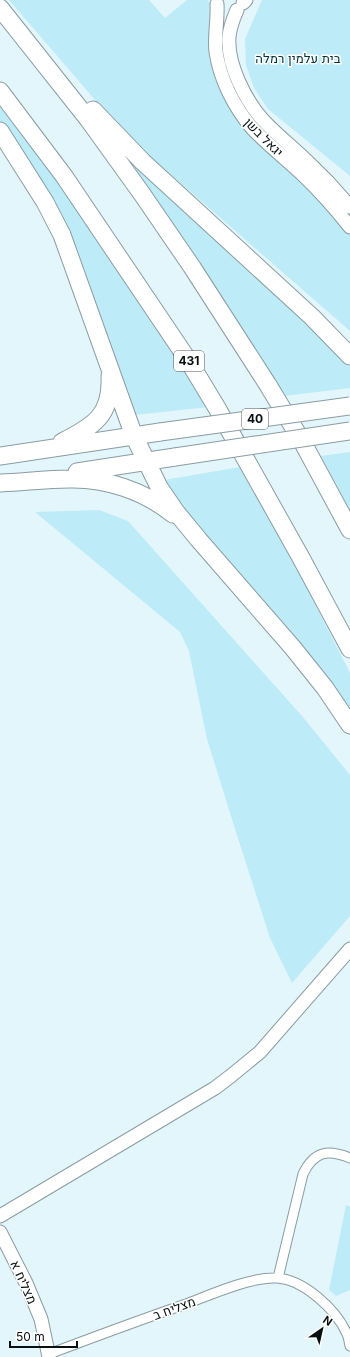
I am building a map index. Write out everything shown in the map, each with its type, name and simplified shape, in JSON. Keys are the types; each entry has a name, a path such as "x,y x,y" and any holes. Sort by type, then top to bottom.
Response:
{"highway":[{"path":"0,5 114,133 143,162 312,317 350,356"},
{"path":"0,8 88,119 142,194 192,268 268,385 303,443 350,530"},
{"name":"431","path":"0,91 64,176 188,360 297,549 350,649"},
{"path":"0,131 31,178 54,219 72,261 110,369 108,400 97,421 89,428 49,449"},
{"path":"255,264 350,342"},
{"path":"94,324 134,436 146,462 168,501 199,540 293,648 325,688 350,725"},
{"name":"40","path":"0,456 350,406"},
{"name":"40","path":"1,483 350,431"},
{"path":"1,483 70,478 97,481 134,490 162,506 177,517 199,540"}],"main road":[{"path":"217,2 224,10 228,12 243,3"},
{"name":"יגאל בשן","path":"217,2 216,52 220,69 232,99 252,128 302,174 350,227"},
{"name":"יגאל בשן","path":"243,3 230,26 229,50 233,66 244,93 262,119 311,164 350,207"},
{"path":"0,1216 209,1092 232,1075 249,1062 270,1041 350,949"},
{"name":"מצליח א","path":"0,1232 26,1283 40,1319 49,1356"}],"street":[{"path":"278,1278 303,1174 307,1166 312,1159 322,1154 331,1153 350,1158"},
{"name":"מצליח ב","path":"49,1356 210,1295 257,1279 278,1278 289,1281 320,1298 332,1310 349,1334 350,1346"}],"green space":[{"path":"9,0 149,0 165,18 187,0 208,0 214,14 217,75 279,161 325,204 350,235 350,331 137,145 102,108"},
{"name":"בית עלמין רמלה","path":"262,0 350,0 350,176 268,109 254,88 246,65 245,39"},
{"path":"0,103 66,194 209,407 134,415 66,228 0,123"},
{"path":"132,158 341,355 350,367 350,388 284,396 129,168"},
{"path":"350,452 350,510 321,456"},
{"path":"240,467 301,577 350,673 350,716 198,528 164,480"},
{"path":"99,510 128,521 302,716 350,775 350,916 292,983 270,938 236,832 207,739 189,651 180,632 35,512"},
{"path":"346,1205 350,1207 350,1290 336,1296 329,1290"}]}
